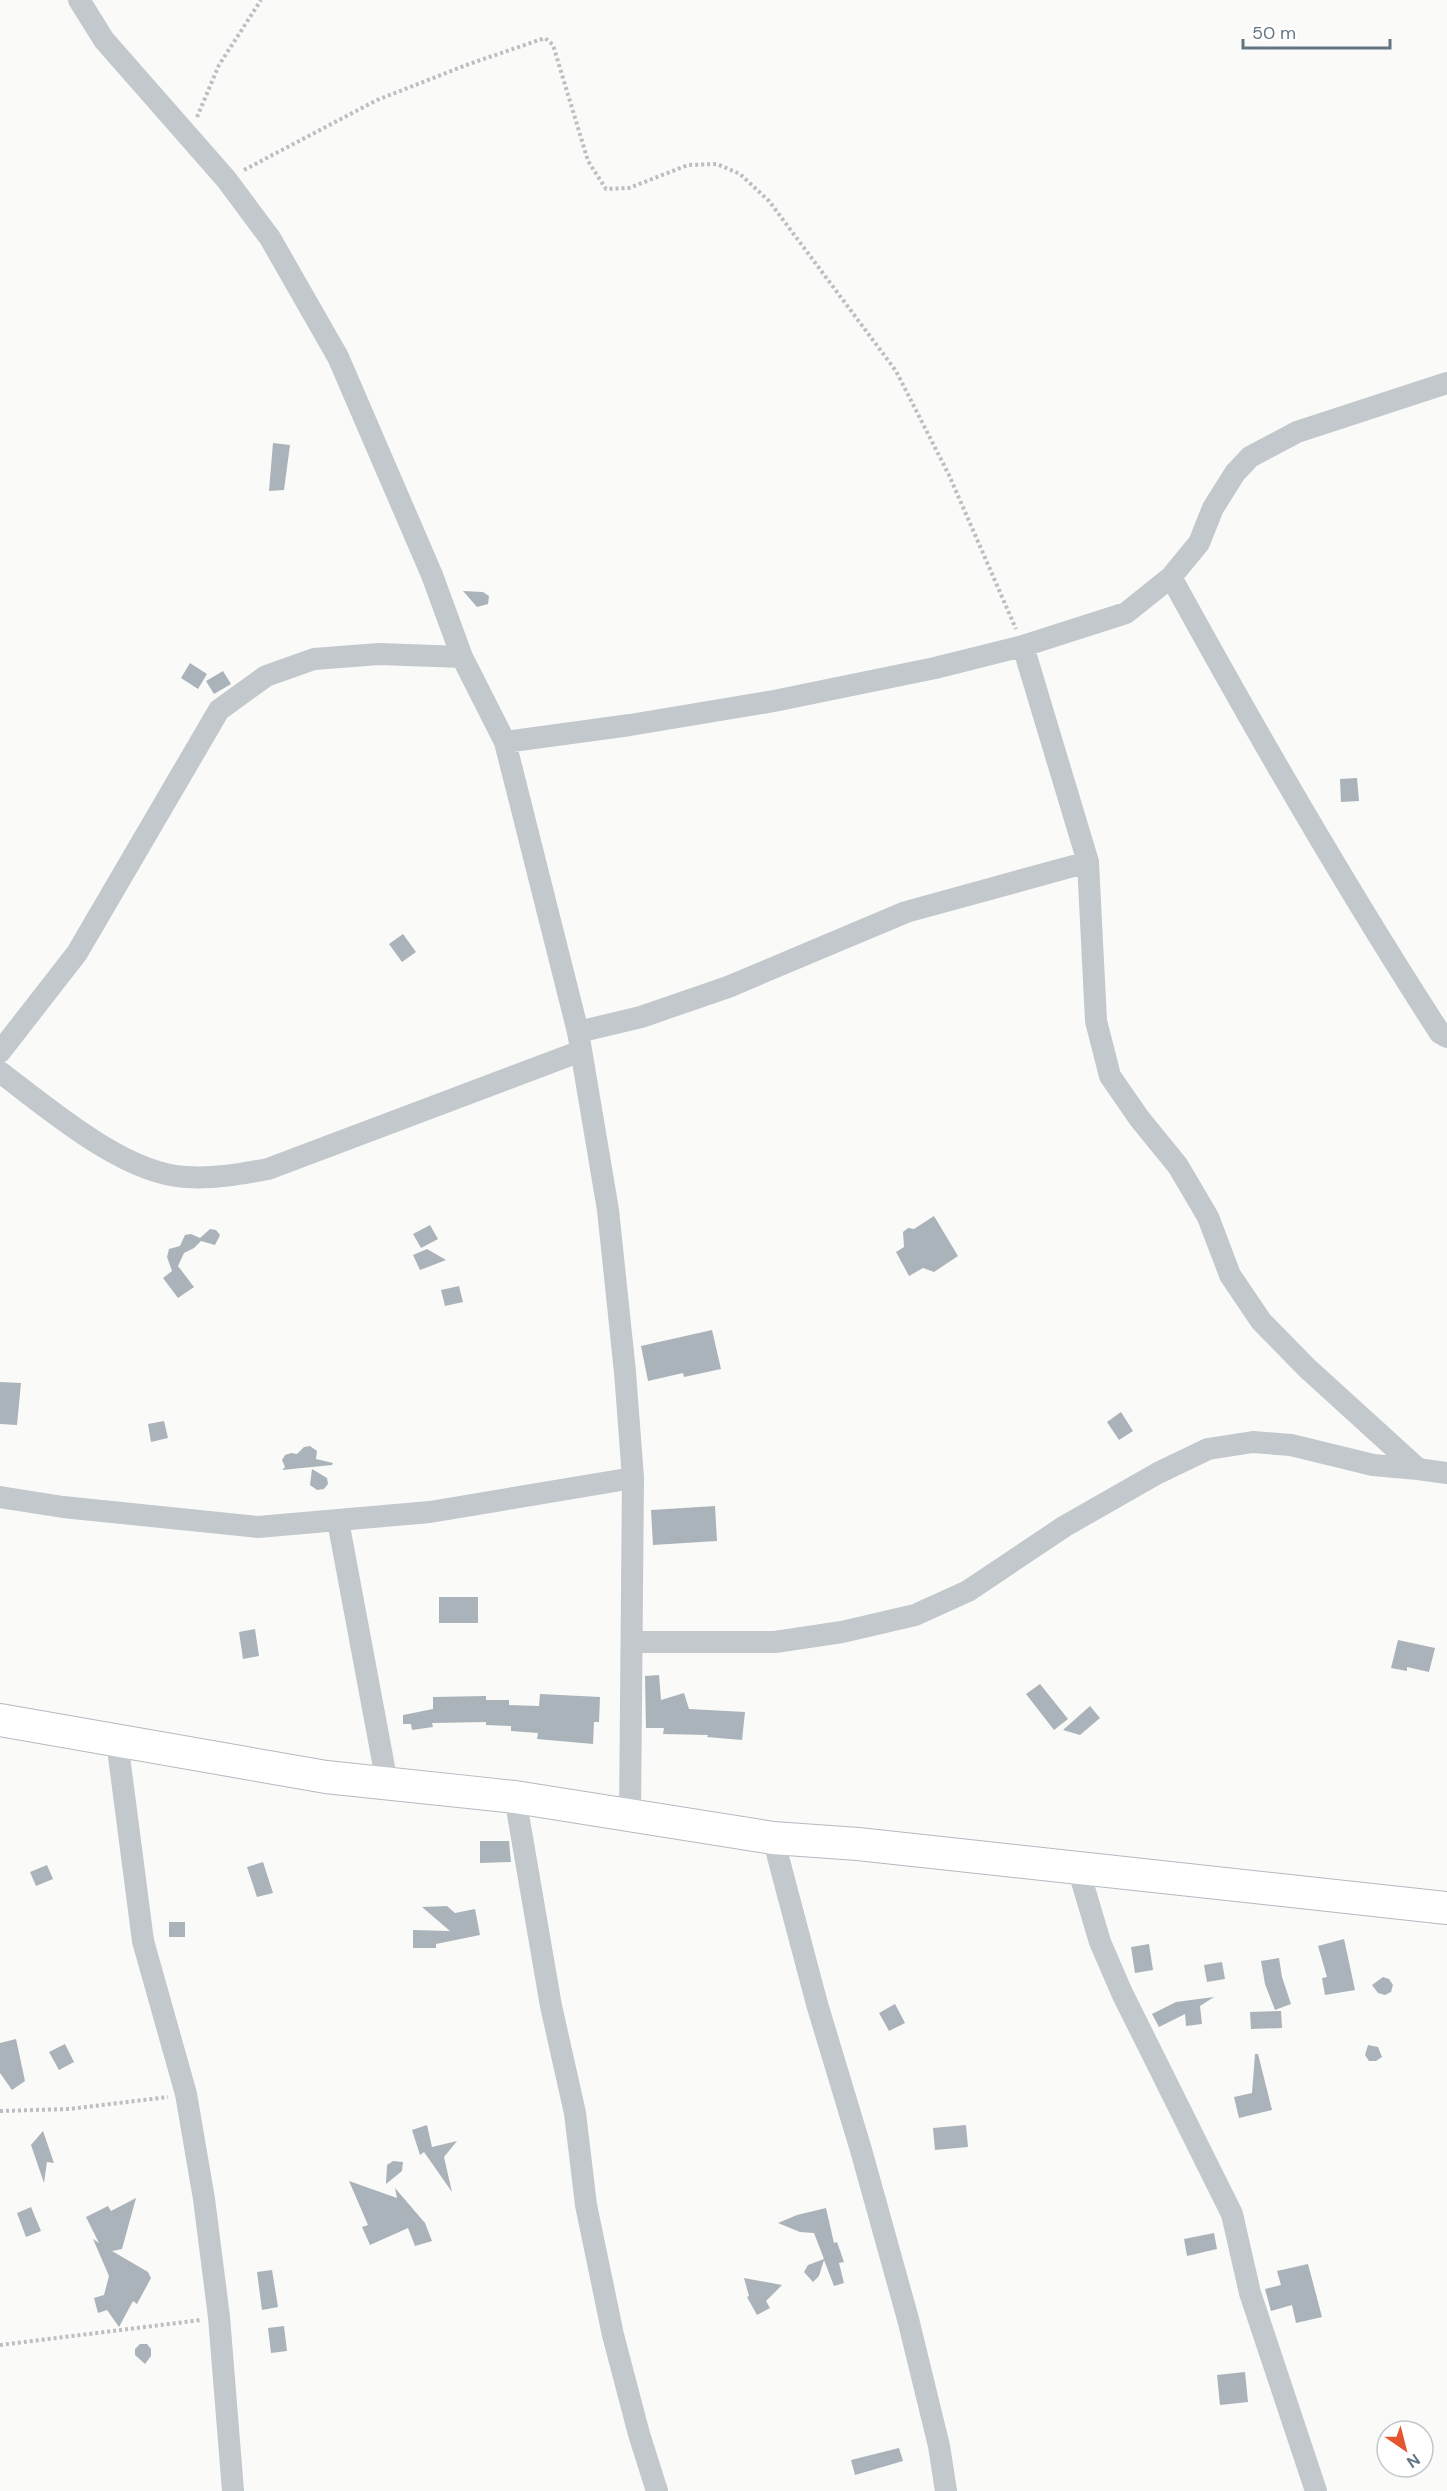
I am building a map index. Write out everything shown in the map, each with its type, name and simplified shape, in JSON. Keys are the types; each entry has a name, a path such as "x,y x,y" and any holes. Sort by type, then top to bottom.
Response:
{"main road":[{"path":"0,1720 326,1777 515,1797 773,1838 858,1844 1447,1908"}],"street":[{"path":"79,0 104,40 226,179 270,238 338,357 432,575 462,657 505,742 579,1041 608,1210 625,1372 633,1478 630,1815"},
{"path":"505,742 630,725 774,701 935,668 1023,646 1126,613 1171,577 1199,543 1213,508 1235,473 1250,457 1297,432 1447,384"},
{"path":"1171,577 1236,694 1376,933 1440,1034 1447,1037"},
{"path":"1023,646 1088,862 1096,1021 1110,1076 1139,1118 1178,1166 1208,1217 1230,1275 1262,1321 1307,1368 1418,1469"},
{"path":"0,1052 77,953 219,710 266,676 314,659 379,654 462,657"},
{"path":"0,1072 66,1121 136,1165 184,1177 224,1177 268,1170 579,1041 728,987 906,912 1088,862"},
{"path":"632,1642 775,1641 842,1632 915,1615 968,1591 1065,1526 1158,1473 1208,1449 1253,1442 1291,1445 1373,1464 1447,1473"},
{"path":"0,1497 63,1507 258,1527 430,1512 633,1478"},
{"path":"338,1521 387,1783"},
{"path":"117,1741 143,1941 186,2094 204,2199 219,2317 233,2491"},
{"path":"515,1797 551,2006 574,2113 586,2205 614,2335 639,2434 657,2491"},
{"path":"773,1838 817,2004 908,2319 939,2446 946,2491"},
{"path":"1078,1868 1100,1942 1122,1993 1232,2214 1250,2293 1316,2491"}],"path":[{"path":"188,137 219,66 261,0"},
{"path":"226,179 377,100 479,60 545,38 553,45 588,161 606,189 629,188 688,165 717,165 741,174 770,201 896,371 949,475 1023,646"},
{"path":"0,2111 69,2109 186,2094"},
{"path":"0,2345 219,2317"}],"building":[{"path":"273,443 290,445 284,490 269,491"},
{"path":"463,591 483,592 489,596 488,604 477,607"},
{"path":"190,663 207,674 198,689 181,678"},
{"path":"223,671 231,684 214,694 206,681"},
{"path":"1357,778 1359,801 1341,802 1340,779"},
{"path":"403,934 416,952 402,962 389,944"},
{"path":"934,1216 958,1256 934,1272 923,1268 909,1276 896,1252 904,1247 903,1232 908,1228 914,1229"},
{"path":"430,1225 438,1239 421,1248 413,1234"},
{"path":"210,1229 216,1230 220,1235 215,1245 201,1241 184,1253 178,1266 194,1287 178,1298 163,1278 172,1271 167,1257 169,1249 180,1246 185,1235 191,1234 200,1238"},
{"path":"427,1249 446,1260 420,1270 413,1255"},
{"path":"459,1286 463,1302 445,1306 441,1290"},
{"path":"712,1330 721,1369 684,1377 683,1373 648,1381 641,1346"},
{"path":"0,1382 21,1383 17,1425 0,1424"},
{"path":"1121,1412 1133,1431 1119,1440 1107,1422"},
{"path":"164,1421 168,1438 151,1442 148,1424"},
{"path":"310,1446 317,1451 316,1459 333,1463 332,1465 282,1470 285,1467 282,1460 285,1455 297,1454 304,1447"},
{"path":"312,1469 327,1478 328,1484 324,1489 317,1490 310,1485"},
{"path":"715,1506 717,1541 653,1545 651,1510"},
{"path":"439,1597 478,1597 478,1623 439,1623"},
{"path":"255,1629 259,1656 243,1659 239,1632"},
{"path":"1398,1640 1435,1648 1429,1672 1407,1667 1407,1671 1391,1668"},
{"path":"659,1675 661,1700 684,1693 689,1709 745,1712 742,1740 707,1737 708,1735 663,1734 664,1728 646,1728 645,1676"},
{"path":"1040,1684 1068,1719 1054,1730 1026,1694"},
{"path":"540,1694 600,1697 599,1722 594,1722 593,1744 537,1739 538,1733 511,1731 511,1726 486,1725 486,1722 432,1723 433,1727 412,1730 411,1724 403,1724 403,1715 433,1709 433,1697 486,1696 486,1700 509,1700 509,1705 539,1706"},
{"path":"1090,1706 1100,1718 1080,1735 1063,1730"},
{"path":"480,1841 509,1841 511,1862 480,1863"},
{"path":"263,1862 273,1893 257,1897 247,1867"},
{"path":"47,1865 53,1879 36,1886 30,1872"},
{"path":"447,1906 455,1913 475,1909 480,1935 436,1944 436,1948 413,1948 413,1930 450,1931 422,1907"},
{"path":"169,1922 185,1922 185,1937 169,1937"},
{"path":"1344,1939 1355,1990 1325,1995 1322,1978 1327,1977 1318,1946"},
{"path":"1149,1944 1153,1970 1135,1973 1131,1947"},
{"path":"1279,1958 1282,1977 1291,2004 1275,2010 1265,1984 1261,1961"},
{"path":"1222,1962 1225,1979 1207,1982 1204,1965"},
{"path":"1383,1977 1389,1979 1393,1985 1391,1992 1385,1995 1378,1993 1372,1985"},
{"path":"1214,1997 1200,2006 1202,2024 1186,2026 1185,2014 1159,2027 1152,2014 1176,2002"},
{"path":"895,2004 905,2023 889,2031 879,2013"},
{"path":"1281,2011 1282,2028 1251,2029 1250,2012"},
{"path":"16,2039 25,2081 12,2090 0,2073 0,2043"},
{"path":"65,2044 74,2062 59,2070 49,2052"},
{"path":"1368,2045 1378,2047 1382,2057 1376,2061 1369,2061 1365,2055"},
{"path":"1255,2054 1258,2054 1272,2110 1239,2118 1234,2097 1252,2093"},
{"path":"427,2125 432,2147 457,2141 444,2157 452,2192 424,2152 420,2155 412,2130"},
{"path":"966,2125 968,2147 935,2150 933,2128"},
{"path":"43,2131 54,2163 47,2162 44,2183 31,2145"},
{"path":"393,2161 403,2162 402,2171 386,2184 387,2165"},
{"path":"349,2181 397,2198 395,2188 425,2223 432,2241 415,2246 408,2228 370,2245 362,2227 368,2225"},
{"path":"136,2198 122,2249 112,2251 148,2272 151,2278 137,2304 133,2301 119,2327 107,2310 98,2313 94,2298 104,2295 109,2276 93,2239 99,2243 86,2217 108,2206 111,2211"},
{"path":"31,2207 41,2231 26,2237 17,2213"},
{"path":"826,2208 834,2243 837,2242 844,2262 839,2263 844,2283 834,2286 824,2260 819,2276 813,2282 804,2272 808,2265 824,2259 814,2233 800,2232 778,2223 797,2215"},
{"path":"1214,2233 1217,2249 1187,2256 1184,2239"},
{"path":"1308,2264 1322,2317 1296,2323 1292,2305 1271,2311 1265,2289 1281,2285 1277,2271"},
{"path":"272,2270 278,2307 262,2310 257,2272"},
{"path":"744,2278 782,2285 766,2301 770,2308 757,2315 747,2297 749,2296"},
{"path":"284,2326 287,2351 271,2353 268,2328"},
{"path":"140,2344 147,2344 151,2349 151,2356 145,2364 135,2355 135,2349"},
{"path":"1245,2372 1248,2402 1220,2405 1217,2375"},
{"path":"899,2448 903,2461 855,2475 851,2460"}]}
